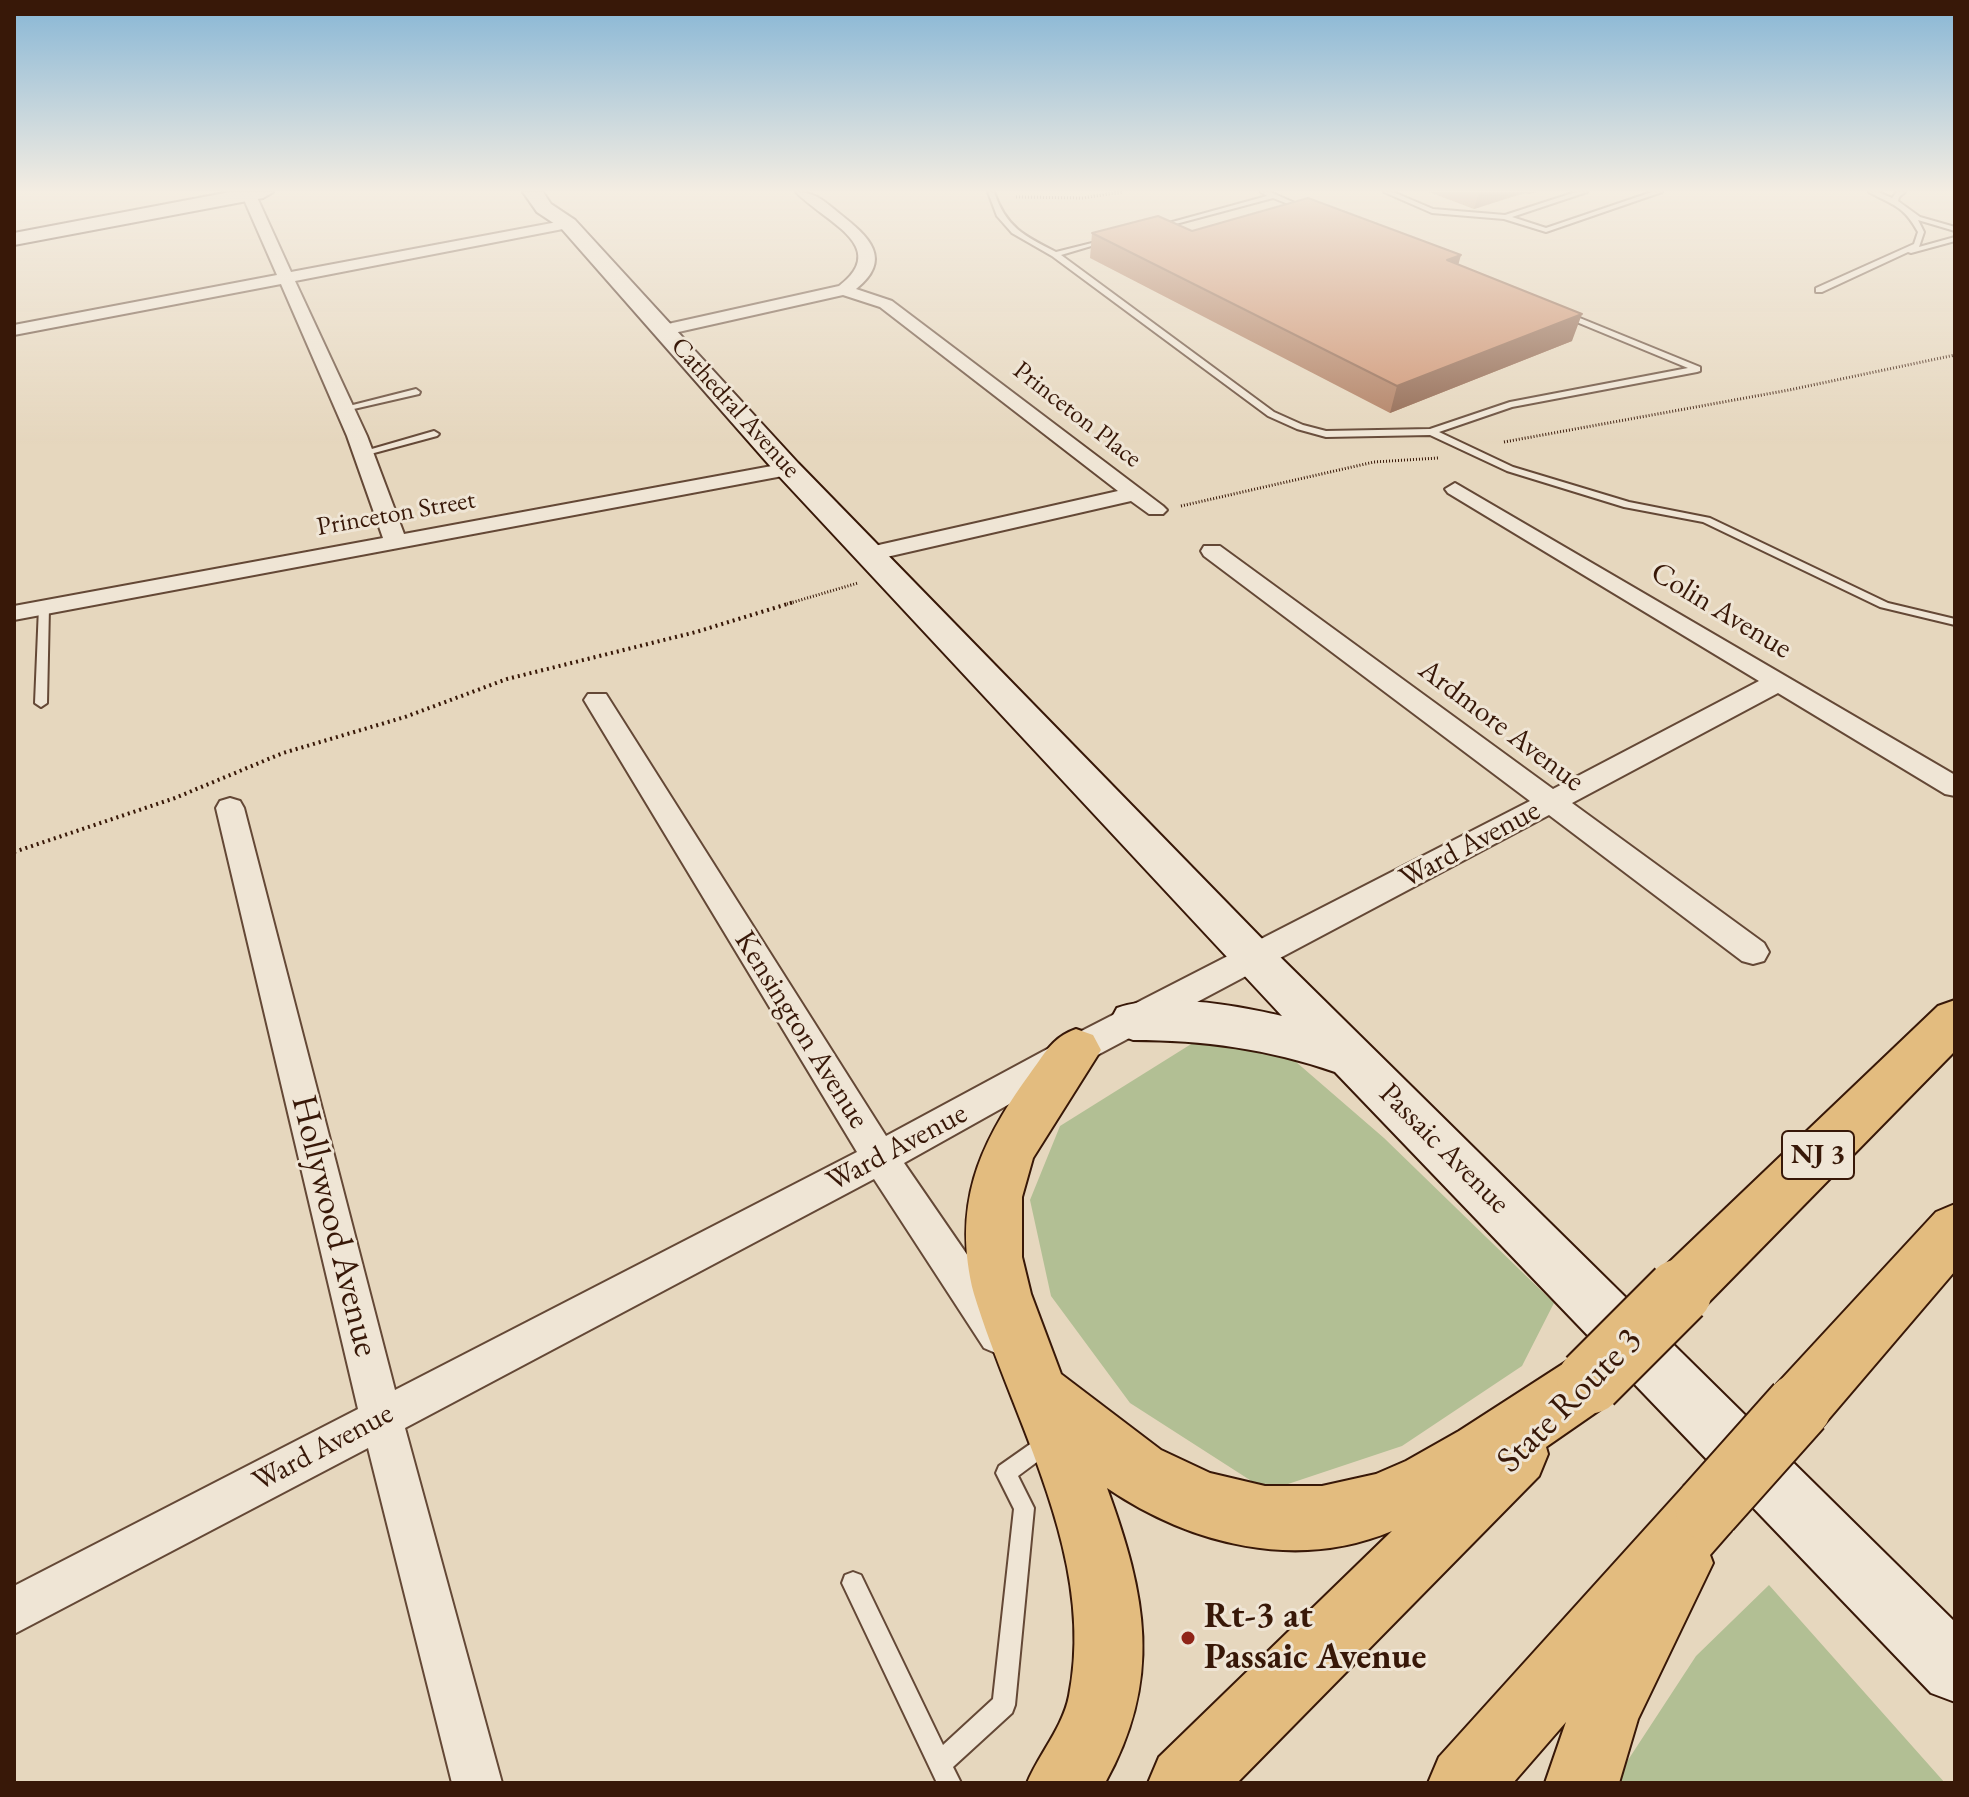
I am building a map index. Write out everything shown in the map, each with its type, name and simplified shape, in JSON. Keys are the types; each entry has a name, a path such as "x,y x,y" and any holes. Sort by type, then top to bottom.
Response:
{"highway":[{"name":"State Route 3","path":"1185,1783 1955,1020"},
{"path":"1064,1783 1094,1726 1105,1697 1109,1658 1103,1575 997,1282 991,1233 995,1196 1003,1165 1017,1135 1076,1050"},
{"path":"1465,1783 1955,1230"},
{"path":"1046,1415 1138,1471 1196,1500 1234,1514 1287,1522 1334,1517 1393,1500 1452,1474 1590,1381"},
{"path":"1582,1783 1606,1709 1708,1508"}],"main road":[{"name":"Cathedral Avenue","path":"615,276 788,469 866,568 937,625"},
{"name":"Passaic Avenue","path":"937,625 1254,959 1955,1669"},
{"path":"1133,1021 1229,1023 1302,1039 1355,1060"}],"street":[{"path":"14,330 297,276"},
{"path":"665,330 844,290 862,276"},
{"path":"286,278 345,408 396,543"},
{"name":"Princeton Place","path":"844,290 886,304 1133,494"},
{"name":"Princeton Street","path":"14,613 788,469"},
{"name":"Colin Avenue","path":"1455,489 1955,787"},
{"path":"1133,494 1156,510"},
{"name":"Princeton Place","path":"866,568 1133,494"},
{"name":"Ardmore Avenue","path":"1212,551 1753,952"},
{"name":"Ward Avenue","path":"14,1611 880,1158 1076,1050 1778,682"},
{"name":"Kensington Avenue","path":"597,700 880,1158 1046,1415"},
{"name":"Hollywood Avenue","path":"230,808 381,1417 477,1783"}],"lane":[{"path":"1085,276 1271,414 1326,434 1431,432 1510,405 1697,369 1562,313"},
{"path":"1819,290 1852,276"},
{"path":"345,408 416,392"},
{"path":"1431,432 1510,469 1627,505 1706,520 1884,605 1955,622"},
{"path":"363,453 434,434"},
{"path":"41,703 44,607"},
{"path":"853,1583 944,1773 1004,1705 1024,1508 1006,1473 1046,1415"}],"path":[{"path":"14,852 175,798 283,753 405,717 507,679 696,632 866,568"}],"green space":[{"path":"1196,1041 1288,1055 1384,1138 1554,1303 1522,1366 1402,1446 1267,1491 1130,1403 1051,1296 1030,1200 1060,1126"},
{"path":"1769,1585 1945,1783 1613,1783 1696,1656"}],"building":[{"path":"1177,276 1487,276 1582,314 1397,386"}],"place":[{"name":"Rt-3 at Passaic Avenue","path":"1188,1638"}]}
